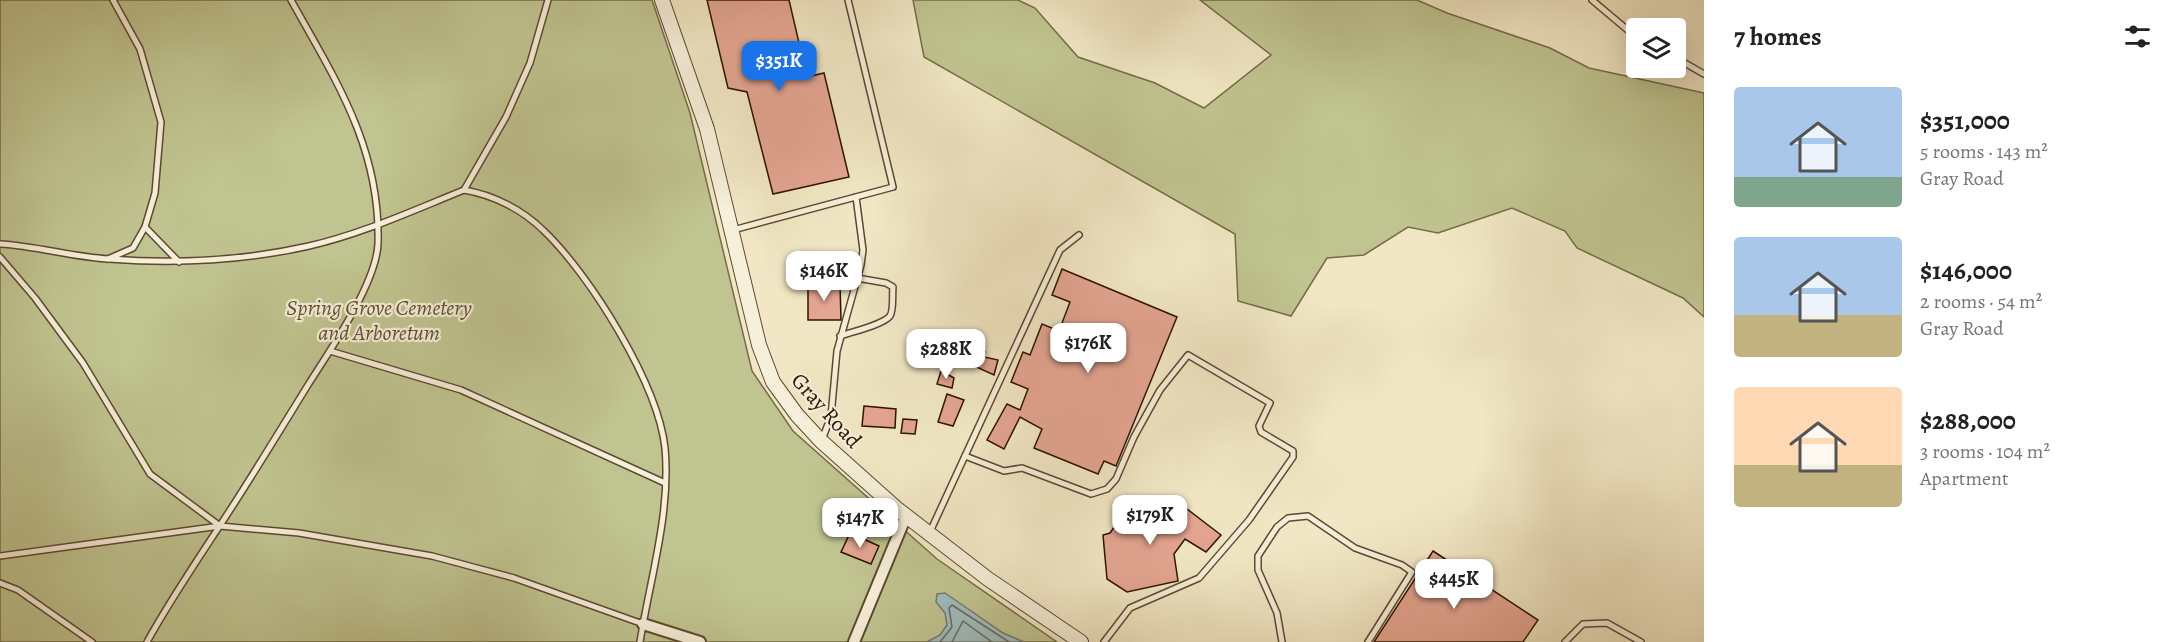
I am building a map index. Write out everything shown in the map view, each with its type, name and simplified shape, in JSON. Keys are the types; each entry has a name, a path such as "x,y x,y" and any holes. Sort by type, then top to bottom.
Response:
{"street":[{"name":"Gray Road","path":"663,0 707,129 765,364 773,382 797,415 821,441 906,516 929,535 1081,642"},
{"path":"854,642 906,516"},
{"path":"643,624 700,642"}],"lane":[{"path":"106,259 133,248 145,227 154,193 161,122 140,49 113,0"},
{"path":"147,642 171,597 220,526 330,351 368,281 378,245 375,193 362,136 339,85 291,0"},
{"path":"465,190 506,117 530,63 548,0"},
{"path":"732,230 893,188 848,0"},
{"path":"1592,0 1626,29"},
{"path":"1686,64 1704,74"},
{"path":"0,244 24,245 106,259 179,262 246,258 300,248 376,224 465,190 483,193 509,205 544,230 567,256 610,318 644,378 658,417 665,448 665,483 659,538 640,642"},
{"path":"821,441 831,417 840,336 863,250 856,197"},
{"path":"145,227 179,262"},
{"path":"929,535 1060,250 1079,235"},
{"path":"0,257 35,298 83,363 150,474 220,526"},
{"path":"840,336 889,318 891,314 892,287 886,283 857,278"},
{"path":"330,351 461,390 665,483"},
{"path":"965,456 1004,471 1022,468 1091,494 1099,494 1116,479 1134,437 1160,390 1188,355 1270,403 1259,426 1261,432 1293,451 1293,457 1282,473 1249,520 1198,578 1130,608 1104,642"},
{"path":"1282,642 1277,613 1258,570 1258,556 1277,527 1288,518 1308,516 1355,548 1402,565 1412,572 1368,642"},
{"path":"0,556 220,526 299,533 432,556 514,578 643,624"},
{"path":"0,583 18,590 92,642"},
{"path":"1565,642 1583,624 1607,622 1641,642"}],"green space":[{"name":"Spring Grove Cemetery and Arboretum","path":"0,0 652,0 690,113 752,371 793,431 937,559 1057,642 0,642"},
{"path":"913,0 1018,0 1035,8 1078,57 1155,83 1204,108 1271,55 1200,0 1417,0 1447,13 1550,48 1589,68 1626,76 1626,78 1704,93 1704,317 1683,298 1577,248 1565,231 1512,208 1438,233 1408,227 1364,255 1327,258 1291,316 1238,301 1235,234 924,57"}],"water":[{"path":"945,593 1003,633 1024,642 927,642 940,635 947,625 945,613 936,602 937,594"}],"building":[{"path":"707,0 789,0 807,77 824,73 849,177 773,194 747,92 728,88"},
{"path":"1062,269 1177,317 1116,466 1104,461 1098,474 1034,448 1042,429 1020,417 1004,449 987,440 1007,404 1020,410 1028,389 1011,382 1023,352 1030,355 1042,324 1059,331 1070,302 1052,295"},
{"path":"840,284 841,320 808,320 808,285"},
{"path":"974,348 985,351 984,357 998,360 994,375 970,364"},
{"path":"941,371 954,378 952,388 937,384"},
{"path":"947,394 964,400 953,426 938,422"},
{"path":"864,406 896,409 895,428 862,426"},
{"path":"903,419 917,420 915,434 901,433"},
{"path":"1135,497 1176,525 1187,509 1221,535 1206,552 1185,539 1174,554 1178,581 1127,592 1107,579 1103,535 1110,533"},
{"path":"850,533 879,546 871,564 841,552"},
{"path":"1433,551 1538,620 1523,642 1374,642"}]}
